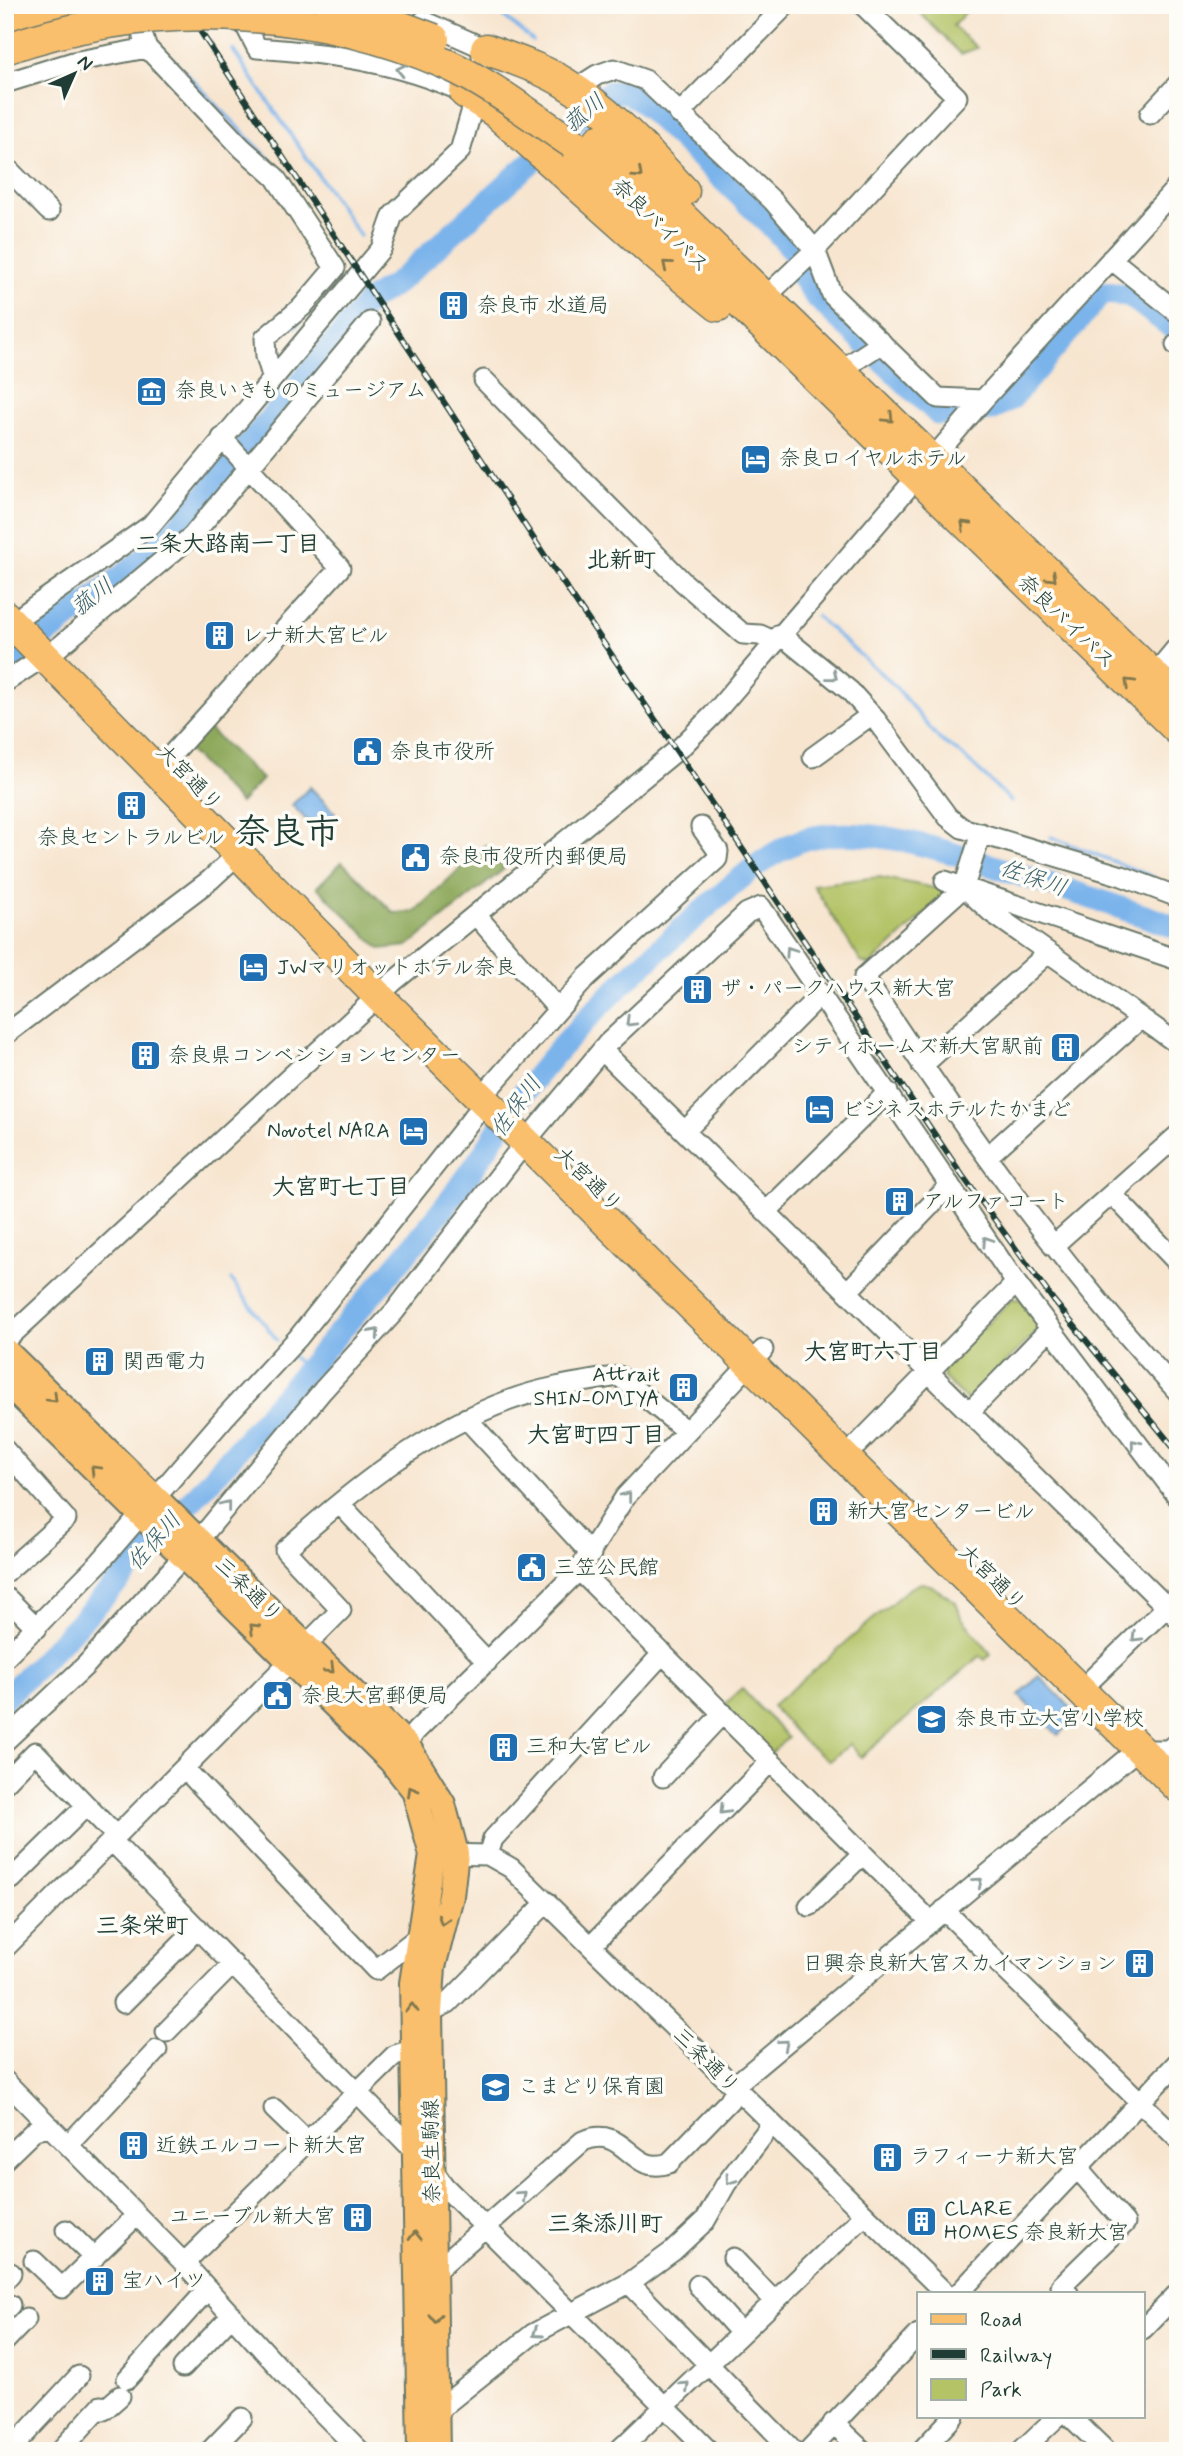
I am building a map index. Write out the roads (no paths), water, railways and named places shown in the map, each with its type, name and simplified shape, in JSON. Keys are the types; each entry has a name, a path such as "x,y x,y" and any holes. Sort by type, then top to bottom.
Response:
{"highway":[{"path":"5,8 12,5"},
{"path":"5,26 82,5"},
{"name":"奈良バイパス","path":"331,5 428,36 504,74 579,137 639,175 841,370 923,468 1178,730"},
{"path":"354,5 377,20"},
{"name":"奈良バイパス","path":"5,49 71,27 131,16 178,12 377,20"},
{"path":"5,66 60,46 128,33 265,29 377,20"},
{"path":"486,49 578,91 579,137"},
{"path":"470,96 495,112 525,139 579,137 627,131 784,278 841,370"},
{"name":"奈良バイパス","path":"579,137 605,172 783,346 923,468 1178,699"},
{"name":"大宮通り","path":"33,631 162,765 491,1095 1166,1751"},
{"name":"大宮通り","path":"162,765 238,853 385,989"},
{"name":"大宮通り","path":"757,1356 857,1445 1166,1751 1178,1787"}],"main road":[{"name":"三条通り","path":"5,1350 149,1509 399,1753 443,1804 444,1854"},
{"name":"三条通り","path":"5,1381 149,1509"},
{"name":"奈良生駒線","path":"420,2451 411,2050 412,1983 444,1854"},
{"name":"奈良生駒線","path":"437,2451 430,2012 433,1967 451,1896 444,1854"}],"street":[{"path":"134,5 147,48 242,148 275,177 335,268 302,307 265,338 265,356 272,376"},
{"path":"235,5 257,48 333,53 430,76 470,96"},
{"path":"679,114 786,5"},
{"path":"784,278 815,250 957,97 863,5"},
{"path":"5,682 33,631 150,525 381,249 393,215 460,151 470,96 486,49 377,20"},
{"path":"5,83 73,61 147,48"},
{"path":"578,91 597,75 614,69 645,80 773,201 815,250 832,295 938,398 982,401"},
{"path":"1150,114 1178,84"},
{"path":"5,166 49,211"},
{"path":"5,1341 385,989 682,746 712,716 776,637 982,401 1178,186"},
{"path":"1111,259 1178,313"},
{"path":"33,631 191,536 370,322"},
{"path":"841,370 882,343"},
{"path":"484,380 683,582 743,634 776,637 850,691 872,715 948,817 962,828 1122,876 1178,897"},
{"path":"162,765 340,568 222,438"},
{"path":"1154,675 1178,646"},
{"path":"813,757 872,715"},
{"path":"5,1658 37,1628 149,1509 298,1338 557,1008 586,978 717,859 718,851 701,827"},
{"path":"980,835 959,883 864,977 922,1066 1053,1246 1126,1336 1178,1392"},
{"path":"5,1035 210,880 238,853"},
{"path":"959,883 991,912 1178,1044"},
{"path":"959,883 1178,960"},
{"path":"5,1741 86,1665 323,1390 395,1311 530,1133 603,1051 747,913 761,907 1016,1283 1178,1497"},
{"path":"476,915 557,1008"},
{"path":"922,1066 1048,953"},
{"path":"685,1131 820,995"},
{"path":"988,1156 1141,1018"},
{"path":"603,1051 1174,1607 1093,1678"},
{"path":"767,1211 888,1092"},
{"path":"1053,1246 1177,1137"},
{"path":"848,1291 950,1185"},
{"path":"1112,1194 1178,1263"},
{"path":"857,1445 1016,1283"},
{"path":"970,1411 1050,1329"},
{"path":"399,1753 416,1731 585,1562 625,1497 757,1356"},
{"path":"5,1948 12,1926 113,1837 341,1610 285,1550 394,1462 467,1418 512,1399 568,1384 619,1376 686,1431"},
{"path":"467,1418 663,1653 863,1854 937,1915 1178,2139"},
{"path":"5,1450 65,1519 9,1563"},
{"path":"340,1504 487,1662"},
{"path":"8,1599 37,1628"},
{"path":"488,1855 493,1839 663,1653"},
{"path":"663,1777 723,1713"},
{"path":"434,2272 583,2141 597,2135 617,2141 644,2164 656,2168 669,2164 729,2101 741,2080 937,1915 1166,1751"},
{"path":"5,1783 35,1752 198,1928 432,2169 444,2186 709,2451"},
{"path":"591,1946 771,1761"},
{"path":"184,1768 376,1970 422,1934"},
{"path":"12,1879 86,1805"},
{"name":"三条通り","path":"444,1854 488,1855 511,1868 734,2090 944,2292"},
{"path":"809,1906 863,1854"},
{"path":"430,2012 448,2003 547,1902"},
{"path":"123,2003 198,1928"},
{"path":"166,2032 233,1964"},
{"path":"68,2144 157,2050"},
{"path":"184,2263 395,2055 411,2050"},
{"path":"960,2292 1178,2062"},
{"path":"5,2081 184,2263 360,2451"},
{"path":"274,2109 308,2142"},
{"path":"437,2412 533,2334 629,2283 673,2251 705,2221 726,2184 771,2125"},
{"path":"8,2152 35,2130 51,2127"},
{"path":"1067,2292 1061,2286 1125,2223 1078,2169"},
{"path":"34,2261 62,2288 137,2215"},
{"path":"618,2451 865,2215"},
{"path":"66,2230 94,2258"},
{"path":"733,2258 774,2301"},
{"path":"629,2283 793,2451"},
{"path":"698,2285 741,2333"},
{"path":"60,2451 101,2406 104,2410 208,2289"},
{"path":"1144,2328 1178,2293"},
{"path":"183,2367 232,2315"},
{"path":"5,2341 26,2319"},
{"path":"808,2451 917,2336"},
{"path":"10,2447 79,2376"},
{"path":"210,2451 242,2418"},
{"path":"921,2451 952,2418"},
{"path":"1021,2451 1056,2418"},
{"path":"1072,2418 1106,2451"},
{"path":"833,2423 863,2451"}],"water":[{"path":"310,787 336,814 318,832 292,805"},
{"path":"1039,1676 1078,1715 1058,1735 1019,1696"}],"waterway":[{"path":"490,5 533,41"},
{"path":"151,37 272,162"},
{"path":"233,50 360,236"},
{"name":"菰川","path":"5,668 148,555 183,521 369,301 397,283 609,92 626,92 639,99 773,228 794,251 800,274 815,296 938,414 991,410 1012,398 1102,293 1129,295 1178,332"},
{"path":"295,327 302,318"},
{"path":"816,616 894,685 939,739 960,753 1011,801"},
{"name":"佐保川","path":"5,1698 187,1507 387,1277 453,1196 522,1095 564,1044 659,949 772,855 785,847 814,837 836,834 883,837 955,854 1178,928"},
{"path":"1051,837 1153,877"},
{"path":"231,1280 277,1340"},
{"path":"291,1355 305,1370"}],"railway":[{"path":"183,5 547,559 962,1175 1054,1301 1178,1453"}],"place":[{"name":"奈良市 水道局","path":"454,306"},
{"name":"奈良いきものミュージアム","path":"152,391"},
{"name":"奈良ロイヤルホテル","path":"756,459"},
{"name":"レナ新大宮ビル","path":"219,636"},
{"name":"奈良市役所","path":"367,752"},
{"name":"奈良セントラルビル","path":"131,806"},
{"name":"奈良市役所内郵便局","path":"416,857"},
{"name":"JWマリオットホテル奈良","path":"254,968"},
{"name":"ザ・パークハウス 新大宮","path":"697,989"},
{"name":"シティホームズ新大宮駅前","path":"1066,1047"},
{"name":"奈良県コンベンションセンター","path":"145,1056"},
{"name":"ビジネスホテルたかまど","path":"819,1110"},
{"name":"Novotel NARA","path":"413,1131"},
{"name":"アルファコート","path":"900,1202"},
{"name":"関西電力","path":"100,1362"},
{"name":"Attrait SHIN-OMIYA","path":"683,1387"},
{"name":"新大宮センタービル","path":"824,1512"},
{"name":"三笠公民館","path":"531,1568"},
{"name":"奈良大宮郵便局","path":"278,1696"},
{"name":"奈良市立大宮小学校","path":"932,1719"},
{"name":"三和大宮ビル","path":"503,1747"},
{"name":"日興奈良新大宮スカイマンション","path":"1140,1964"},
{"name":"こまどり保育園","path":"495,2087"},
{"name":"近鉄エルコート新大宮","path":"133,2146"},
{"name":"ラフィーナ新大宮","path":"887,2157"},
{"name":"ユニーブル新大宮","path":"358,2217"},
{"name":"CLARE HOMES 奈良新大宮","path":"921,2221"},
{"name":"宝ハイツ","path":"99,2281"}],"district":[{"name":"二条大路南一丁目","path":"228,545"},
{"name":"北新町","path":"621,561"},
{"name":"奈良市","path":"287,833"},
{"name":"大宮町七丁目","path":"341,1188"},
{"name":"大宮町六丁目","path":"873,1353"},
{"name":"大宮町四丁目","path":"596,1436"},
{"name":"三条栄町","path":"142,1927"},
{"name":"三条添川町","path":"605,2225"}]}
